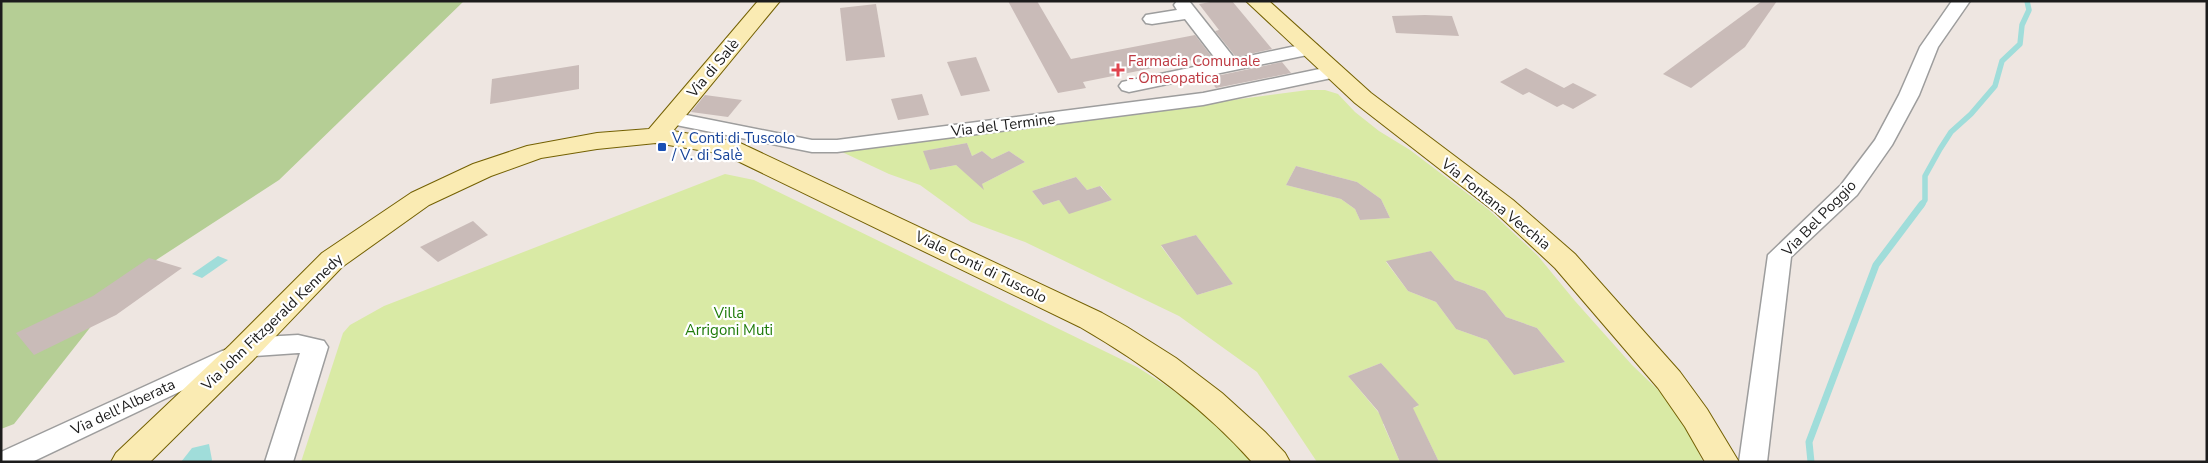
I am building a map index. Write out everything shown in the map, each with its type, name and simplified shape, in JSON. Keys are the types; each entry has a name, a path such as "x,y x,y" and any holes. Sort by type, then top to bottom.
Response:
{"main road":[{"name":"Via di Salè","path":"663,128 770,1"},
{"name":"Via Fontana Vecchia","path":"1256,1 1376,109 1511,212 1565,261 1669,380 1696,418 1722,462"},
{"name":"Via John Fitzgerald Kennedy","path":"128,462 244,350 332,260 420,199 482,170 536,151 663,128 694,135 729,147"},
{"name":"Viale Conti di Tuscolo","path":"729,147 1106,328 1164,366 1204,397 1243,431 1273,462"}],"street":[{"name":"Via Bel Poggio","path":"1753,462 1780,255 1849,190 1885,141 1909,95 1929,48 1961,1"},
{"path":"1152,19 1186,9 1231,66"},
{"path":"1129,86 1310,49"},
{"name":"Via del Termine","path":"663,128 812,146 836,146 1203,99 1334,72"},
{"path":"1185,75 1203,99"},
{"path":"244,350 289,344 306,344 315,347 279,462"},
{"name":"Via dell'Alberata","path":"5,462 244,350"}],"green space":[{"path":"1,1 464,1 279,180 130,277 14,424 1,429"},
{"path":"1308,90 1325,90 1338,94 1355,112 1379,131 1410,150 1489,210 1538,256 1632,365 1677,408 1703,462 1439,462 1418,419 1383,424 1400,462 1317,462 1257,372 1179,316 1025,242 971,222 920,185 889,174 842,152","holes":["967,143 972,156 982,151 992,159 1009,151 1025,162 980,185 956,165 930,170 924,151","1296,166 1357,182 1381,199 1390,218 1360,220 1355,209 1341,199 1286,185","1076,177 1087,190 1101,186 1112,200 1069,213 1059,200 1043,205 1032,191","1196,235 1233,284 1197,295 1161,246","1431,251 1455,280 1485,291 1506,317 1537,328 1565,362 1514,375 1487,340 1456,329 1436,302 1408,291 1386,262","1381,363 1418,405 1384,419 1348,376"]},
{"name":"Villa Arrigoni Muti","path":"725,174 754,180 1137,367 1199,409 1227,434 1252,462 301,462 343,333 350,325 384,306"}],"water":[{"path":"218,256 228,260 202,278 192,274"},
{"path":"209,444 211,462 181,462 192,448"}],"building":[{"path":"1008,1 1037,1 1071,59 1195,35 1215,61 1197,65 1193,60 1083,82 1086,88 1058,93"},
{"path":"1232,1 1272,49 1236,57 1215,31 1219,30 1199,4"},
{"path":"1762,1 1777,1 1745,47 1691,88 1663,74"},
{"path":"876,4 885,57 846,61 840,8"},
{"path":"1392,16 1452,16 1459,36 1396,33"},
{"path":"976,57 990,91 961,96 947,62"},
{"path":"1282,62 1291,73 1216,88 1207,78"},
{"path":"579,65 579,89 490,104 492,79"},
{"path":"1526,68 1564,88 1573,83 1597,95 1573,109 1563,104 1557,107 1529,92 1523,95 1500,82"},
{"path":"922,94 929,115 898,120 891,99"},
{"path":"705,95 742,100 728,117 691,112"},
{"path":"967,143 972,156 982,151 992,159 1009,151 1025,162 982,184 984,190 956,165 930,170 923,151"},
{"path":"1296,166 1357,182 1381,199 1390,218 1360,220 1355,209 1341,199 1286,185"},
{"path":"1076,177 1087,190 1100,186 1112,200 1069,214 1059,200 1043,205 1032,191"},
{"path":"473,221 488,235 438,262 420,247"},
{"path":"1196,235 1233,284 1197,295 1161,245"},
{"path":"1431,251 1455,280 1485,291 1506,317 1537,328 1565,362 1514,375 1487,340 1456,329 1436,302 1408,291 1386,261"},
{"path":"149,258 182,268 116,315 34,355 16,333 93,296"},
{"path":"1381,363 1419,405 1413,408 1439,462 1400,462 1378,411 1348,376"}],"waterway":[{"path":"1921,206 1925,200 1925,176 1940,149 1951,132 1971,114 1995,86 2002,61 2020,44 2022,25 2029,10 2027,1"},
{"path":"1811,462 1809,442 1876,265 1922,204"}],"place":[{"name":"Farmacia Comunale - Omeopatica","path":"1118,70"},
{"name":"V. Conti di Tuscolo / V. di Salè","path":"662,147"}]}
